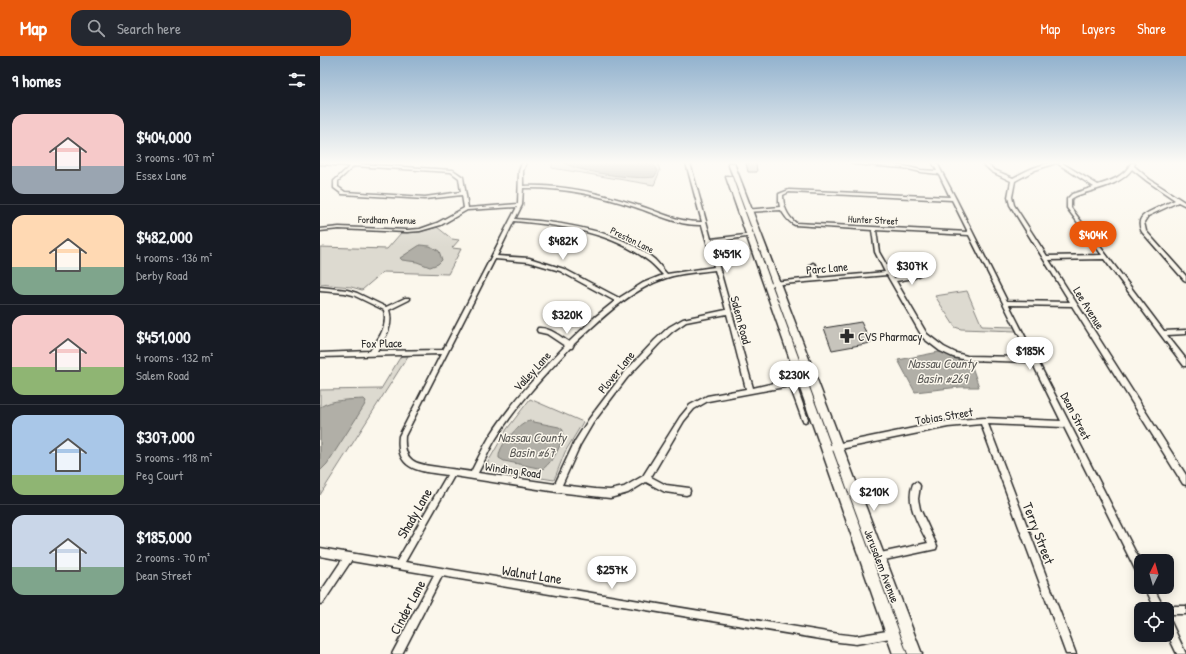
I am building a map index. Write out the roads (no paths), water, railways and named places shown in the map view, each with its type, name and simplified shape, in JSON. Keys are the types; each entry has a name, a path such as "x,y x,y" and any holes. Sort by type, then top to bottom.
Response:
{"main road":[{"name":"Jerusalem Avenue","path":"736,191 754,235 831,448 866,560 900,654"},
{"name":"Jerusalem Avenue","path":"739,191 745,212"},
{"name":"Jerusalem Avenue","path":"771,284 796,381 831,448 878,557 915,654"}],"street":[{"path":"341,191 344,193 425,198 464,193 466,209"},
{"path":"520,205 522,195 521,191"},
{"path":"571,191 609,198 639,206 681,223 705,223"},
{"name":"Salem Road","path":"696,191 750,390"},
{"path":"745,212 784,208 780,200 781,194 790,191 954,200"},
{"name":"Dean Street","path":"949,191 1134,558"},
{"name":"Lee Avenue","path":"1011,191 1010,197 1012,205 1186,481"},
{"path":"1086,191 1074,195 1069,199 1068,204 1071,212 1186,364"},
{"path":"1164,191 1186,205"},
{"path":"1178,200 1146,215 1143,218 1141,225 1144,231 1186,279"},
{"name":"Fordham Avenue","path":"320,230 339,228 405,231 420,230 439,224 466,209 520,205"},
{"name":"Winding Road","path":"520,205 402,436 402,452 406,460 412,465 419,468 595,494 610,494 625,490 646,478 682,419 692,407 707,399 796,381"},
{"name":"Hunter Street","path":"784,208 789,219 795,224 971,234"},
{"name":"Preston Lane","path":"513,220 563,225 601,235 623,244 651,259 659,266 666,276"},
{"path":"874,229 877,252 925,336 942,349 955,355 967,358 1035,360"},
{"path":"709,241 754,235"},
{"path":"494,256 529,260 562,270 619,302"},
{"path":"1045,258 1105,257"},
{"path":"813,265 817,279"},
{"name":"Valley Lane","path":"473,476 495,434 517,404 592,324 638,288 666,276 716,268"},
{"path":"893,280 912,277 922,272"},
{"name":"Parc Lane","path":"771,284 889,273"},
{"path":"320,289 345,291 355,294 386,309 389,316 388,326 372,354"},
{"path":"386,309 406,299"},
{"path":"1006,303 1073,304"},
{"name":"Plover Lane","path":"557,488 571,455 588,427 625,376 648,351 680,322 696,317 728,312"},
{"path":"540,330 549,332 570,346"},
{"path":"1162,332 1186,332"},
{"name":"Fox Place","path":"320,356 445,352"},
{"name":"Jerusalem Avenue","path":"796,381 805,419"},
{"name":"Tobias Street","path":"831,448 948,424 983,421 1067,424"},
{"name":"Terry Street","path":"983,421 1071,654"},
{"name":"Shady Lane","path":"399,565 452,473"},
{"path":"646,478 665,488 686,491"},
{"path":"866,560 933,546 916,509 914,499 916,486"},
{"name":"Walnut Lane","path":"320,552 839,638 856,640 892,634 906,629"},
{"path":"320,600 349,557"},
{"name":"Cinder Lane","path":"397,654 440,572"},
{"path":"1174,610 1186,610"},
{"path":"1174,637 1182,654"}],"water":[{"path":"420,245 430,246 439,251 442,260 438,264 430,267 417,262 402,260 400,258"},
{"name":"Nassau County Basin #269","path":"944,351 969,358 979,387 960,387 915,392 898,360"},
{"path":"364,399 366,401 364,406 327,464 320,471 320,407 336,401"},
{"name":"Nassau County Basin #67","path":"529,421 559,427 563,430 560,446 551,461 543,469 504,461 499,458 505,442 514,431"}],"place":[{"name":"CVS Pharmacy","path":"847,336"}]}
